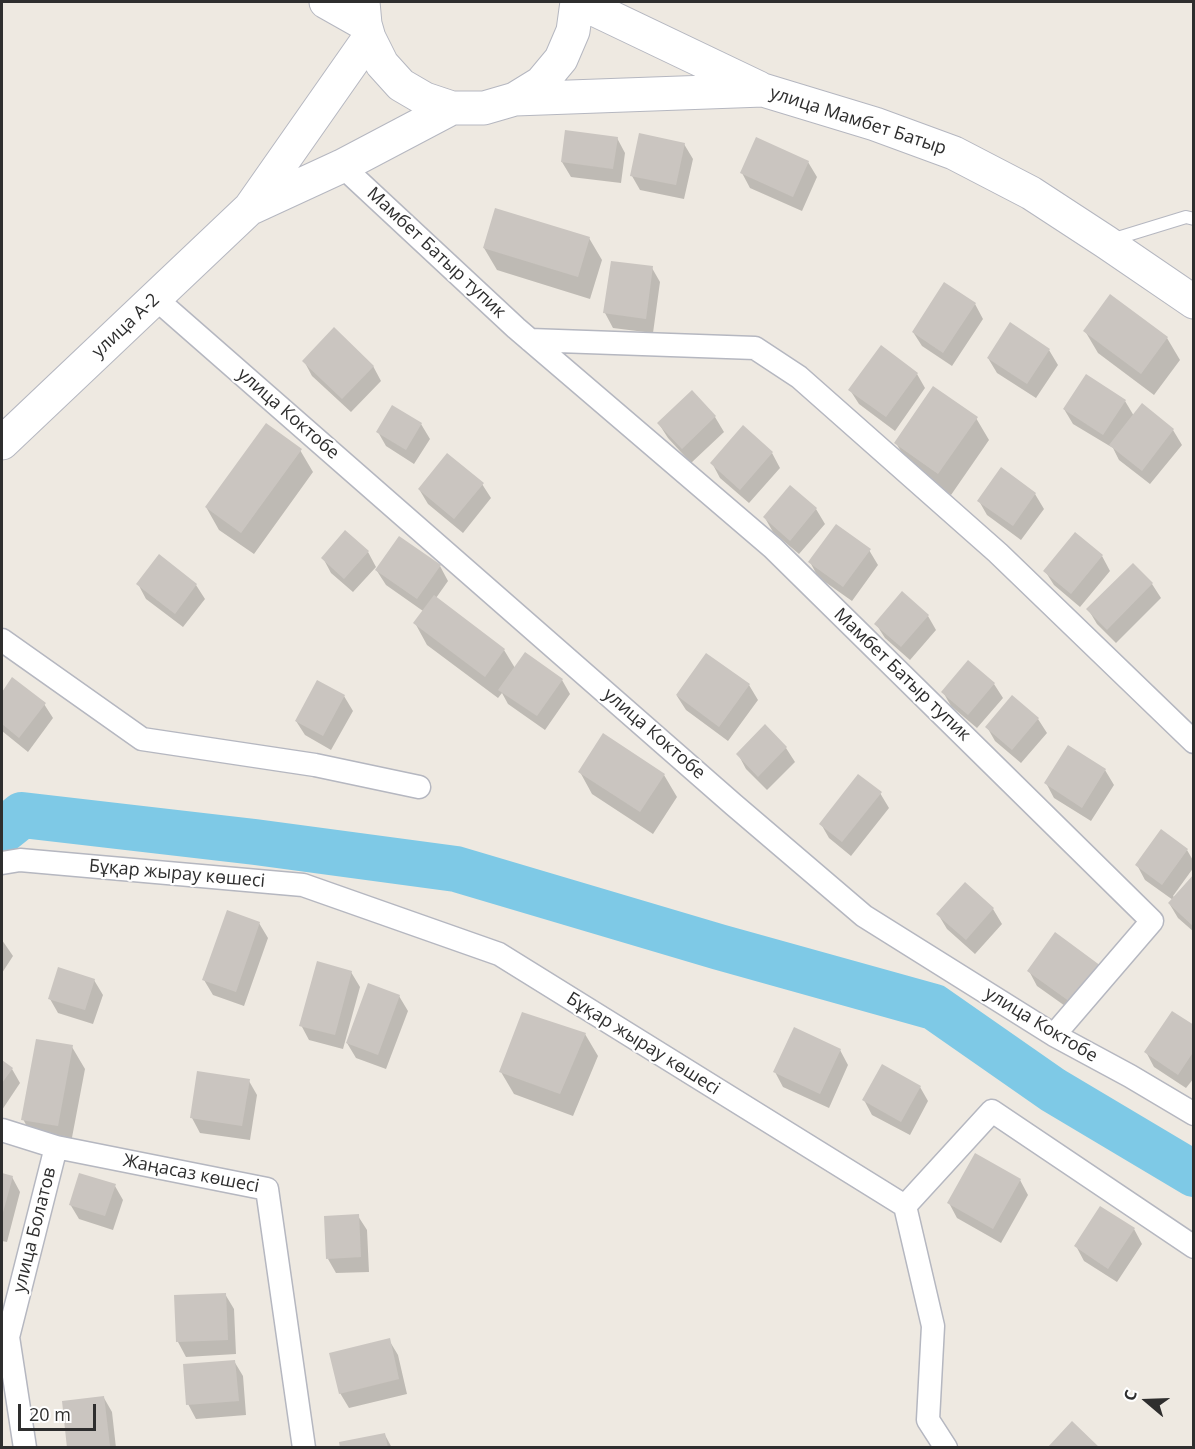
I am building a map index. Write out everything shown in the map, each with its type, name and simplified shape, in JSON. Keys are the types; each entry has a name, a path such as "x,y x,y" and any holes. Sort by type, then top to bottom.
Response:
{"main road":[{"path":"326,2 366,21 382,64 401,85 425,99 452,108 484,108 515,99 541,83 561,59 573,31 578,2 764,90"},
{"name":"улица А-2","path":"8,429 155,298 250,208 366,21"},
{"name":"улица Мамбет Батыр","path":"515,99 764,90 875,123 954,153 1031,193 1194,302"},
{"name":"улица А-2","path":"250,208 342,166 452,108"}],"street":[{"name":"Мамбет Батыр тупик","path":"342,166 530,340 773,548 1152,921 1054,1035"},
{"name":"улица Коктобе","path":"155,298 864,916 1054,1035 1194,1114"},
{"path":"530,340 755,348 799,377 998,553 1194,742"},
{"path":"2,640 142,739 315,765 419,787"},
{"name":"Бұқар жырау көшесі","path":"2,863 20,860 303,885 499,954 905,1206"},
{"path":"946,1448 928,1420 933,1326 905,1206 992,1111 1194,1246"},
{"name":"Жаңасаз көшесі","path":"2,1130 56,1147 267,1189 304,1448"},
{"name":"улица Болатов","path":"5,1341 56,1147"},
{"path":"5,1341 26,1448"}],"lane":[{"path":"1107,242 1186,218 1194,219"}],"building":[{"path":"565,130 618,137 613,169 561,162"},
{"path":"639,133 685,143 676,185 630,176"},
{"path":"756,137 809,161 793,197 740,173"},
{"path":"495,208 590,237 578,277 483,248"},
{"path":"611,261 653,266 646,319 603,313"},
{"path":"944,282 976,303 943,353 912,332"},
{"path":"1110,294 1168,337 1141,374 1083,331"},
{"path":"1010,322 1050,349 1027,384 987,358"},
{"path":"334,327 374,366 342,399 302,361"},
{"path":"881,345 918,373 886,417 848,390"},
{"path":"1086,374 1126,400 1103,435 1063,409"},
{"path":"933,386 978,417 938,474 894,443"},
{"path":"692,390 716,416 682,449 657,423"},
{"path":"1142,403 1174,429 1142,471 1109,445"},
{"path":"392,405 422,423 406,450 376,432"},
{"path":"266,423 302,449 241,533 205,507"},
{"path":"743,425 773,452 740,490 710,463"},
{"path":"447,453 484,483 454,519 418,489"},
{"path":"1001,467 1036,493 1013,526 977,501"},
{"path":"790,485 817,508 790,541 763,517"},
{"path":"836,524 871,549 843,587 808,562"},
{"path":"345,530 369,551 344,579 321,558"},
{"path":"1075,532 1103,555 1071,594 1043,571"},
{"path":"399,536 441,565 417,599 375,570"},
{"path":"159,554 197,584 175,614 136,584"},
{"path":"1133,563 1153,583 1107,630 1086,609"},
{"path":"902,591 929,615 901,647 874,624"},
{"path":"434,595 505,649 485,677 413,623"},
{"path":"525,652 563,679 537,716 498,690"},
{"path":"706,653 750,684 719,727 676,695"},
{"path":"968,660 995,683 968,715 941,692"},
{"path":"12,677 46,703 19,738 2,724 2,692"},
{"path":"317,680 345,695 323,736 295,721"},
{"path":"1012,695 1039,718 1012,750 985,727"},
{"path":"765,724 787,747 758,777 736,754"},
{"path":"603,733 665,774 640,812 578,772"},
{"path":"1068,745 1106,769 1082,808 1044,783"},
{"path":"858,774 882,792 842,842 819,824"},
{"path":"1161,829 1188,849 1162,885 1135,865"},
{"path":"1194,874 1194,927 1168,903"},
{"path":"965,882 994,908 966,940 936,914"},
{"path":"227,910 260,922 236,992 202,980"},
{"path":"1055,932 1101,966 1073,1004 1027,971"},
{"path":"317,961 352,971 335,1035 299,1026"},
{"path":"58,967 95,979 85,1010 48,999"},
{"path":"368,983 400,995 378,1055 346,1043"},
{"path":"1172,1011 1194,1025 1194,1051 1178,1075 1144,1052"},
{"path":"522,1012 586,1033 560,1094 499,1072"},
{"path":"794,1027 841,1049 820,1094 773,1072"},
{"path":"36,1039 73,1045 58,1126 21,1120"},
{"path":"2,1060 13,1068 2,1083"},
{"path":"882,1064 921,1086 901,1122 862,1100"},
{"path":"197,1071 250,1079 242,1126 190,1118"},
{"path":"975,1153 1021,1179 993,1229 947,1203"},
{"path":"2,1173 13,1176 2,1216"},
{"path":"79,1173 116,1184 105,1216 69,1205"},
{"path":"1100,1206 1135,1228 1108,1269 1074,1246"},
{"path":"359,1214 361,1257 326,1259 324,1216"},
{"path":"226,1293 228,1340 176,1342 174,1295"},
{"path":"390,1338 399,1379 339,1394 329,1353"},
{"path":"235,1360 239,1401 186,1405 183,1364"},
{"path":"104,1396 110,1446 67,1448 62,1401"},
{"path":"1072,1421 1100,1448 1047,1448"},
{"path":"385,1433 388,1448 340,1448 339,1442"}],"waterway":[{"path":"2,831 22,815 255,842 456,869 719,947 934,1007 1053,1090 1194,1174"}]}
